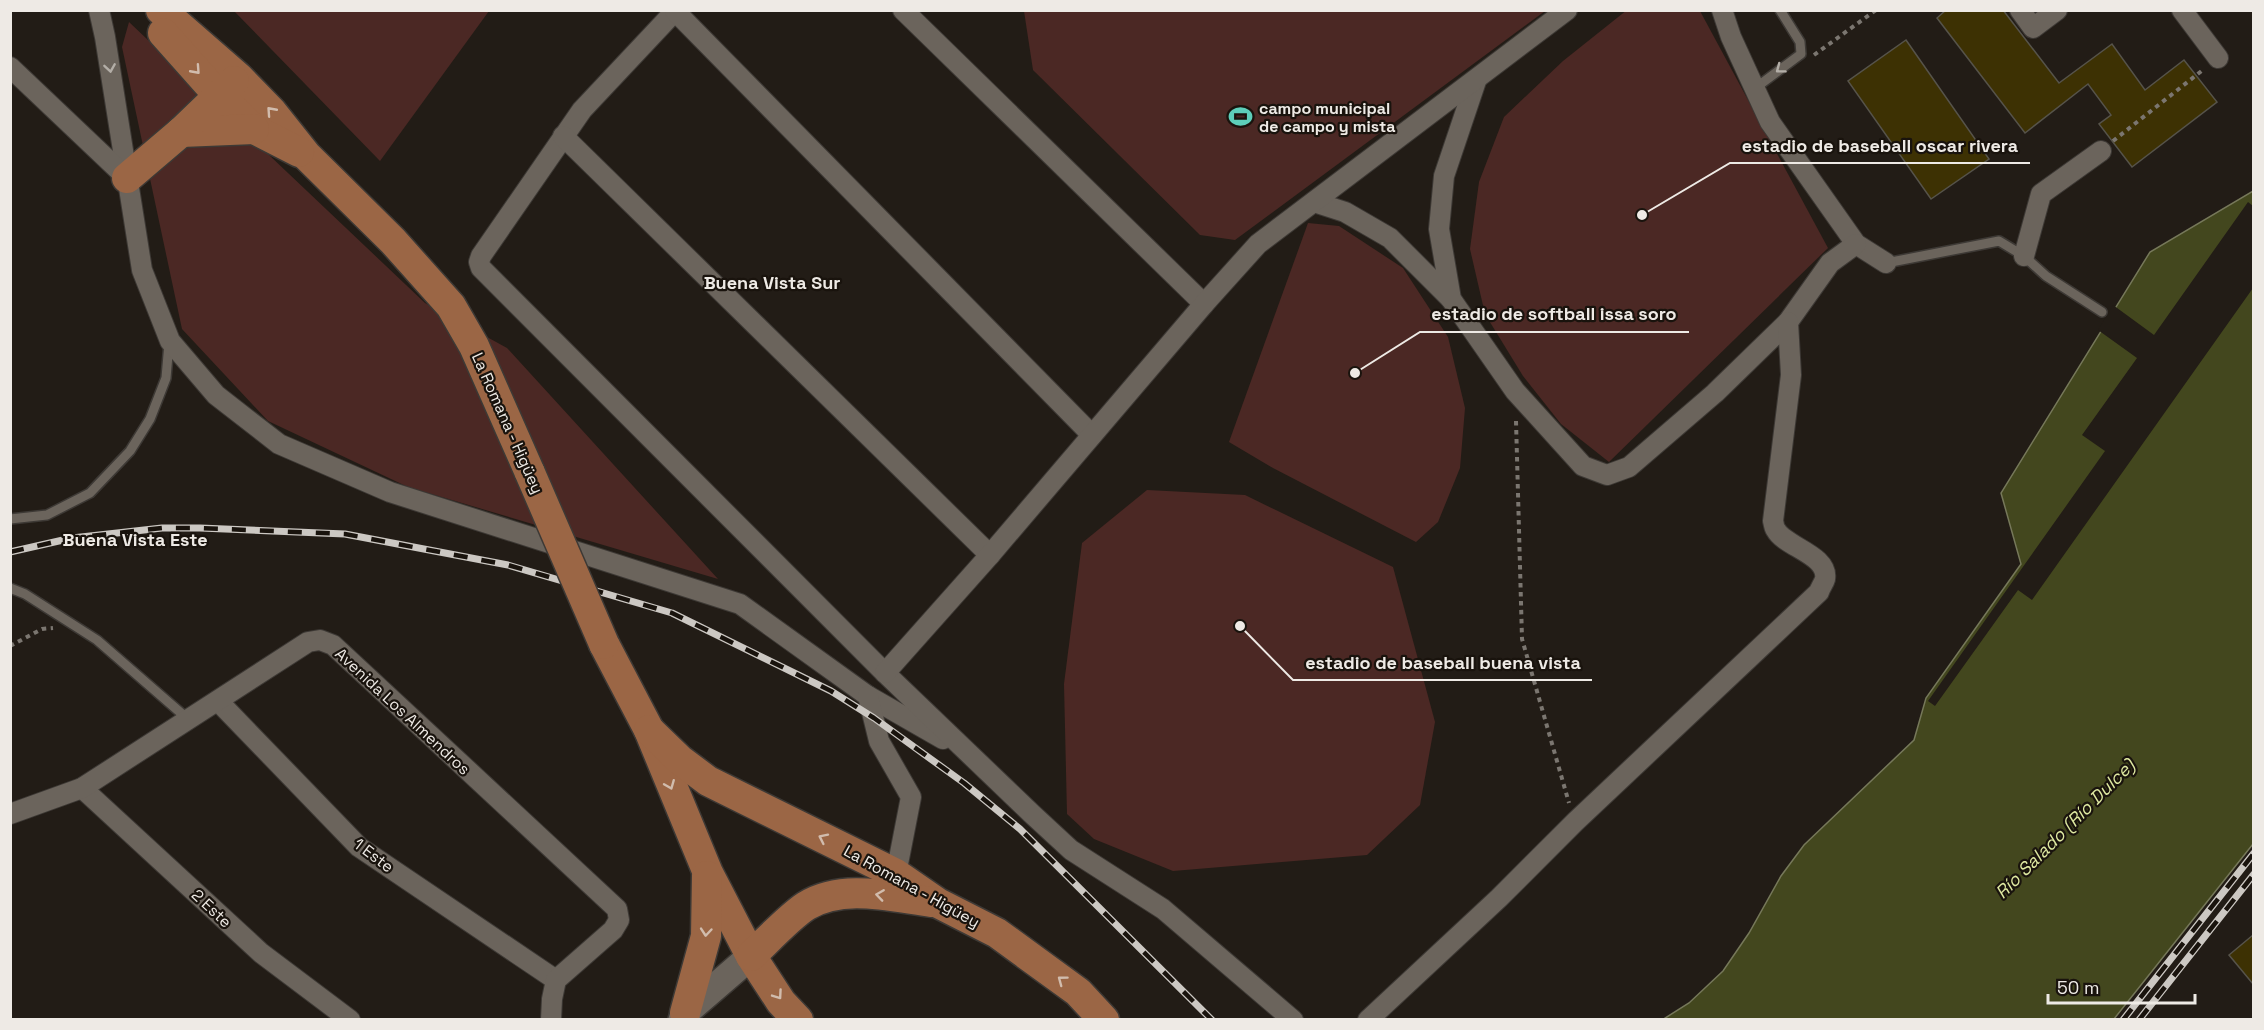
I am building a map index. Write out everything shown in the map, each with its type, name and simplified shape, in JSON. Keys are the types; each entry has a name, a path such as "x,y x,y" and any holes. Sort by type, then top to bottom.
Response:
{"main road":[{"name":"La Romana - Higüey","path":"143,10 229,87 272,112 307,156 393,241 451,306 474,346 604,644 649,730 708,873 752,956 781,1002 798,1020"},
{"name":"La Romana - Higüey","path":"161,10 229,87 254,129 307,156"},
{"path":"127,178 229,87"},
{"path":"181,132 254,129"},
{"name":"La Romana - Higüey","path":"649,730 680,760 708,781 896,874 938,903 997,933 1078,992 1099,1017"},
{"path":"684,1016 706,936 708,873"},
{"path":"752,956 806,906 832,895 866,893 938,903"}],"street":[{"path":"99,10 142,270 170,341 216,395 279,444 390,492 740,604 868,696 966,753"},
{"path":"903,10 1204,304"},
{"path":"885,673 990,555 1258,244 1567,10"},
{"path":"1722,10 1731,37 1770,122 1856,244 1886,263"},
{"path":"2020,10 2033,28 2057,10"},
{"path":"2182,10 2218,58"},
{"path":"1092,435 676,11 582,110 479,262 482,268 966,753 1071,850 1163,909 1293,1020"},
{"path":"10,67 127,178"},
{"path":"1451,299 1439,229 1444,176 1476,81"},
{"path":"563,135 990,555"},
{"path":"2025,256 2042,194 2101,151"},
{"path":"1314,202 1345,212 1390,238 1451,299 1515,391 1583,466 1607,475 1629,467 1715,393 1788,322 1830,263 1856,244"},
{"path":"1368,1020 1819,592 1825,578 1818,561 1776,531 1773,521 1791,375 1788,322"},
{"name":"Avenida Los Almendros","path":"10,814 82,789 308,642 320,640 333,645 617,909 619,920 613,930 556,980"},
{"path":"868,696 879,741 910,797 896,874"},
{"name":"1 Este","path":"218,701 359,847 556,980"},
{"name":"2 Este","path":"82,789 261,953 350,1020"},
{"path":"684,1016 752,956"},
{"path":"551,1020 556,980"}],"lane":[{"path":"1754,88 1801,54 1800,42 1780,10"},
{"path":"1886,263 1999,241 2025,256 2046,276 2102,312"},
{"path":"10,519 48,516 90,493 130,451 150,419 166,378 170,341"},
{"path":"10,588 25,594 97,640 189,720"}],"path":[{"path":"2101,151 2218,58"},
{"path":"1515,391 1522,639 1575,822"},
{"path":"10,646 42,629 61,627"}],"shaded area":[{"name":"campo municipal de campo y mista","path":"1024,10 1545,11 1235,240 1200,235 1033,70"},
{"path":"1627,10 1700,11 1828,248 1609,462 1561,424 1523,376 1485,314 1470,249 1479,182 1504,117 1563,61"},
{"path":"234,11 489,11 380,161"},
{"path":"129,22 425,303 507,348 718,579 408,487 268,421 182,329 122,47"},
{"path":"1308,223 1339,226 1403,268 1448,337 1465,408 1460,468 1438,522 1416,542 1273,468 1229,442"},
{"path":"1147,490 1245,495 1393,567 1435,722 1420,805 1367,855 1173,871 1094,839 1067,814 1064,684 1082,543"}],"water":[{"name":"Río Salado (Río Dulce)","path":"2253,191 2253,844 2114,1019 1662,1020 1689,1003 1723,971 1749,933 1781,876 1804,845 1914,740 1926,698 2021,564 2001,493 2150,252"}],"pier":[{"path":"2248,202 2253,206 2253,288 2032,600 2018,590 1935,706 1928,701 2105,451 2082,435 2137,358 2098,330 2113,305 2154,335"}],"building":[{"path":"1946,10 2003,10 2059,83 2112,44 2145,90 2184,60 2217,102 2132,167 2099,124 2111,115 2088,84 2025,133 1937,18"},
{"path":"1906,40 1989,159 1931,199 1848,81"},
{"path":"2253,935 2253,984 2229,955"}],"railway":[{"path":"10,552 72,538 162,528 345,534 508,565 672,613 831,691 874,718 964,783 1020,829 1212,1020"},
{"path":"2123,1020 2254,853"},
{"path":"2139,1020 2254,874"}],"place":[{"name":"campo municipal de campo y mista","path":"1241,117"},
{"name":"estadio de baseball oscar rivera","path":"1642,215"},
{"name":"estadio de softball issa soro","path":"1355,373"},
{"name":"estadio de baseball buena vista","path":"1240,626"}],"district":[{"name":"Buena Vista Sur","path":"772,283"},
{"name":"Buena Vista Este","path":"135,540"}]}
